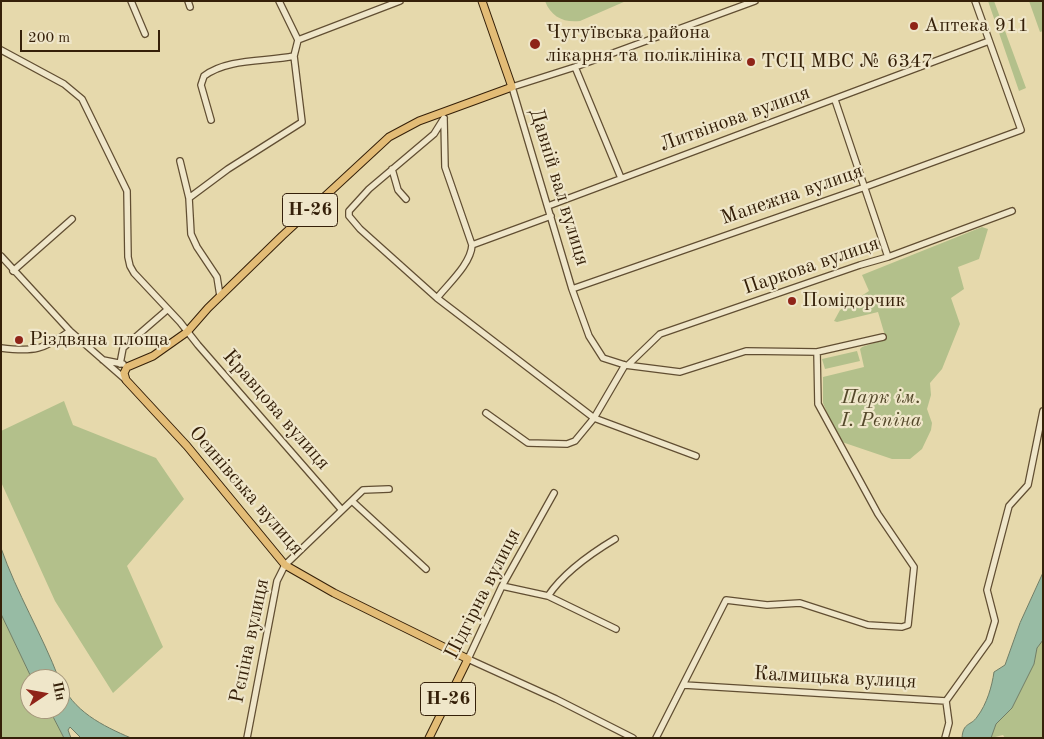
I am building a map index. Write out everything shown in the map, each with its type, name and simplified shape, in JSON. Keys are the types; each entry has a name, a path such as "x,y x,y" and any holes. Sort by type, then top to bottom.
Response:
{"main road":[{"name":"Давній вал вулиця","path":"482,1 512,87"},
{"name":"Н-26","path":"130,365 153,356 187,332 220,296 384,141 408,125 444,115 512,87"},
{"path":"126,380 125,369 130,365"},
{"name":"Осинівська вулиця","path":"126,380 187,446 285,565 334,593 468,659"},
{"name":"Підгірна вулиця","path":"429,738 468,659"}],"street":[{"path":"131,1 145,34"},
{"path":"189,198 228,169 300,124 294,56 298,40 279,1"},
{"path":"298,40 386,3 400,1"},
{"path":"512,87 575,68 754,1"},
{"path":"975,1 989,41"},
{"name":"Литвінова вулиця","path":"548,206 989,41"},
{"name":"Манежна вулиця","path":"572,289 865,188 1021,130 989,41"},
{"name":"Кравцова вулиця","path":"1,50 64,84 82,99 128,191 128,257 130,266 341,509"},
{"path":"212,120 201,85 204,76 219,68 294,56"},
{"path":"575,68 621,178"},
{"name":"Давній вал вулиця","path":"512,87 572,289 589,336 603,358 627,364 680,372 746,351 818,352 883,337"},
{"path":"835,100 888,258"},
{"path":"444,115 434,134 369,189 349,211 349,216 360,229 437,298 594,418 696,456"},
{"path":"437,298 467,259 472,245 445,167 444,115"},
{"path":"180,161 189,198 191,234 197,247 217,277 220,296"},
{"path":"392,169 398,190 406,199"},
{"name":"Паркова вулиця","path":"486,413 528,443 567,444 575,441 594,418 627,364 660,334 860,265 888,258 1012,211"},
{"path":"472,245 550,216"},
{"path":"13,271 72,219"},
{"name":"Осинівська вулиця","path":"1,256 70,331 126,380"},
{"path":"120,364 123,348 168,309"},
{"path":"1,348 33,351 52,343 70,331"},
{"path":"657,736 726,600 768,605 800,603 868,625 902,627 908,625 914,567 878,514 818,404 818,352"},
{"path":"101,360 130,365"},
{"path":"945,738 948,723 946,700 989,641 995,620 988,590 1009,506 1028,485 1043,411"},
{"name":"Рєпіна вулиця","path":"247,738 277,581 285,565 341,509 366,489 389,489"},
{"name":"Підгірна вулиця","path":"468,659 502,586 554,493"},
{"path":"352,502 426,568"},
{"path":"548,596 557,583 590,553 614,539"},
{"path":"502,586 548,596 616,629"},
{"name":"Осинівська вулиця","path":"468,659 633,738"},
{"name":"Калмицька вулиця","path":"684,685 946,700"}],"green space":[{"path":"545,1 626,1 580,21 569,21 554,15"},
{"path":"988,1 994,1 1026,88 1019,91"},
{"path":"1029,1 1043,1 1043,31 1040,32"},
{"name":"Парк ім. І. Рєпіна","path":"982,227 988,229 979,259 958,267 964,289 951,298 960,324 942,369 930,383 931,395 927,409 932,423 931,430 922,449 910,459 892,459 839,441 823,403 823,377 864,367 860,349 886,339 878,312 837,322 834,321 840,310 869,291 862,275"},
{"path":"857,351 860,361 825,369 822,359"},
{"path":"64,401 73,425 156,458 184,499 127,566 163,647 113,693 55,601 1,482 1,431"},
{"path":"1,614 27,669 20,669 20,719 54,719 64,738 1,738"},
{"path":"1043,640 1043,738 1005,738 1003,735 991,738 996,723 1012,708 1034,664 1036,648"}],"shaded area":[{"path":"1,548 14,582 55,669 27,669 1,614"},
{"path":"1043,573 1043,640 1037,648 1034,664 1012,708 996,724 991,738 962,738 964,729 975,720 984,706 994,672 1005,665 1020,623"},
{"path":"70,697 80,709 99,723 131,738 81,738 70,727 68,730 71,738 64,738 54,719 70,719"}],"place":[{"name":"Аптека 911","path":"914,26"},
{"name":"Чугуївська района лікарня та поліклініка","path":"535,44"},
{"name":"ТСЦ МВС № 6347","path":"751,62"},
{"name":"Помідорчик","path":"792,301"},
{"name":"Різдвяна площа","path":"19,340"}]}
